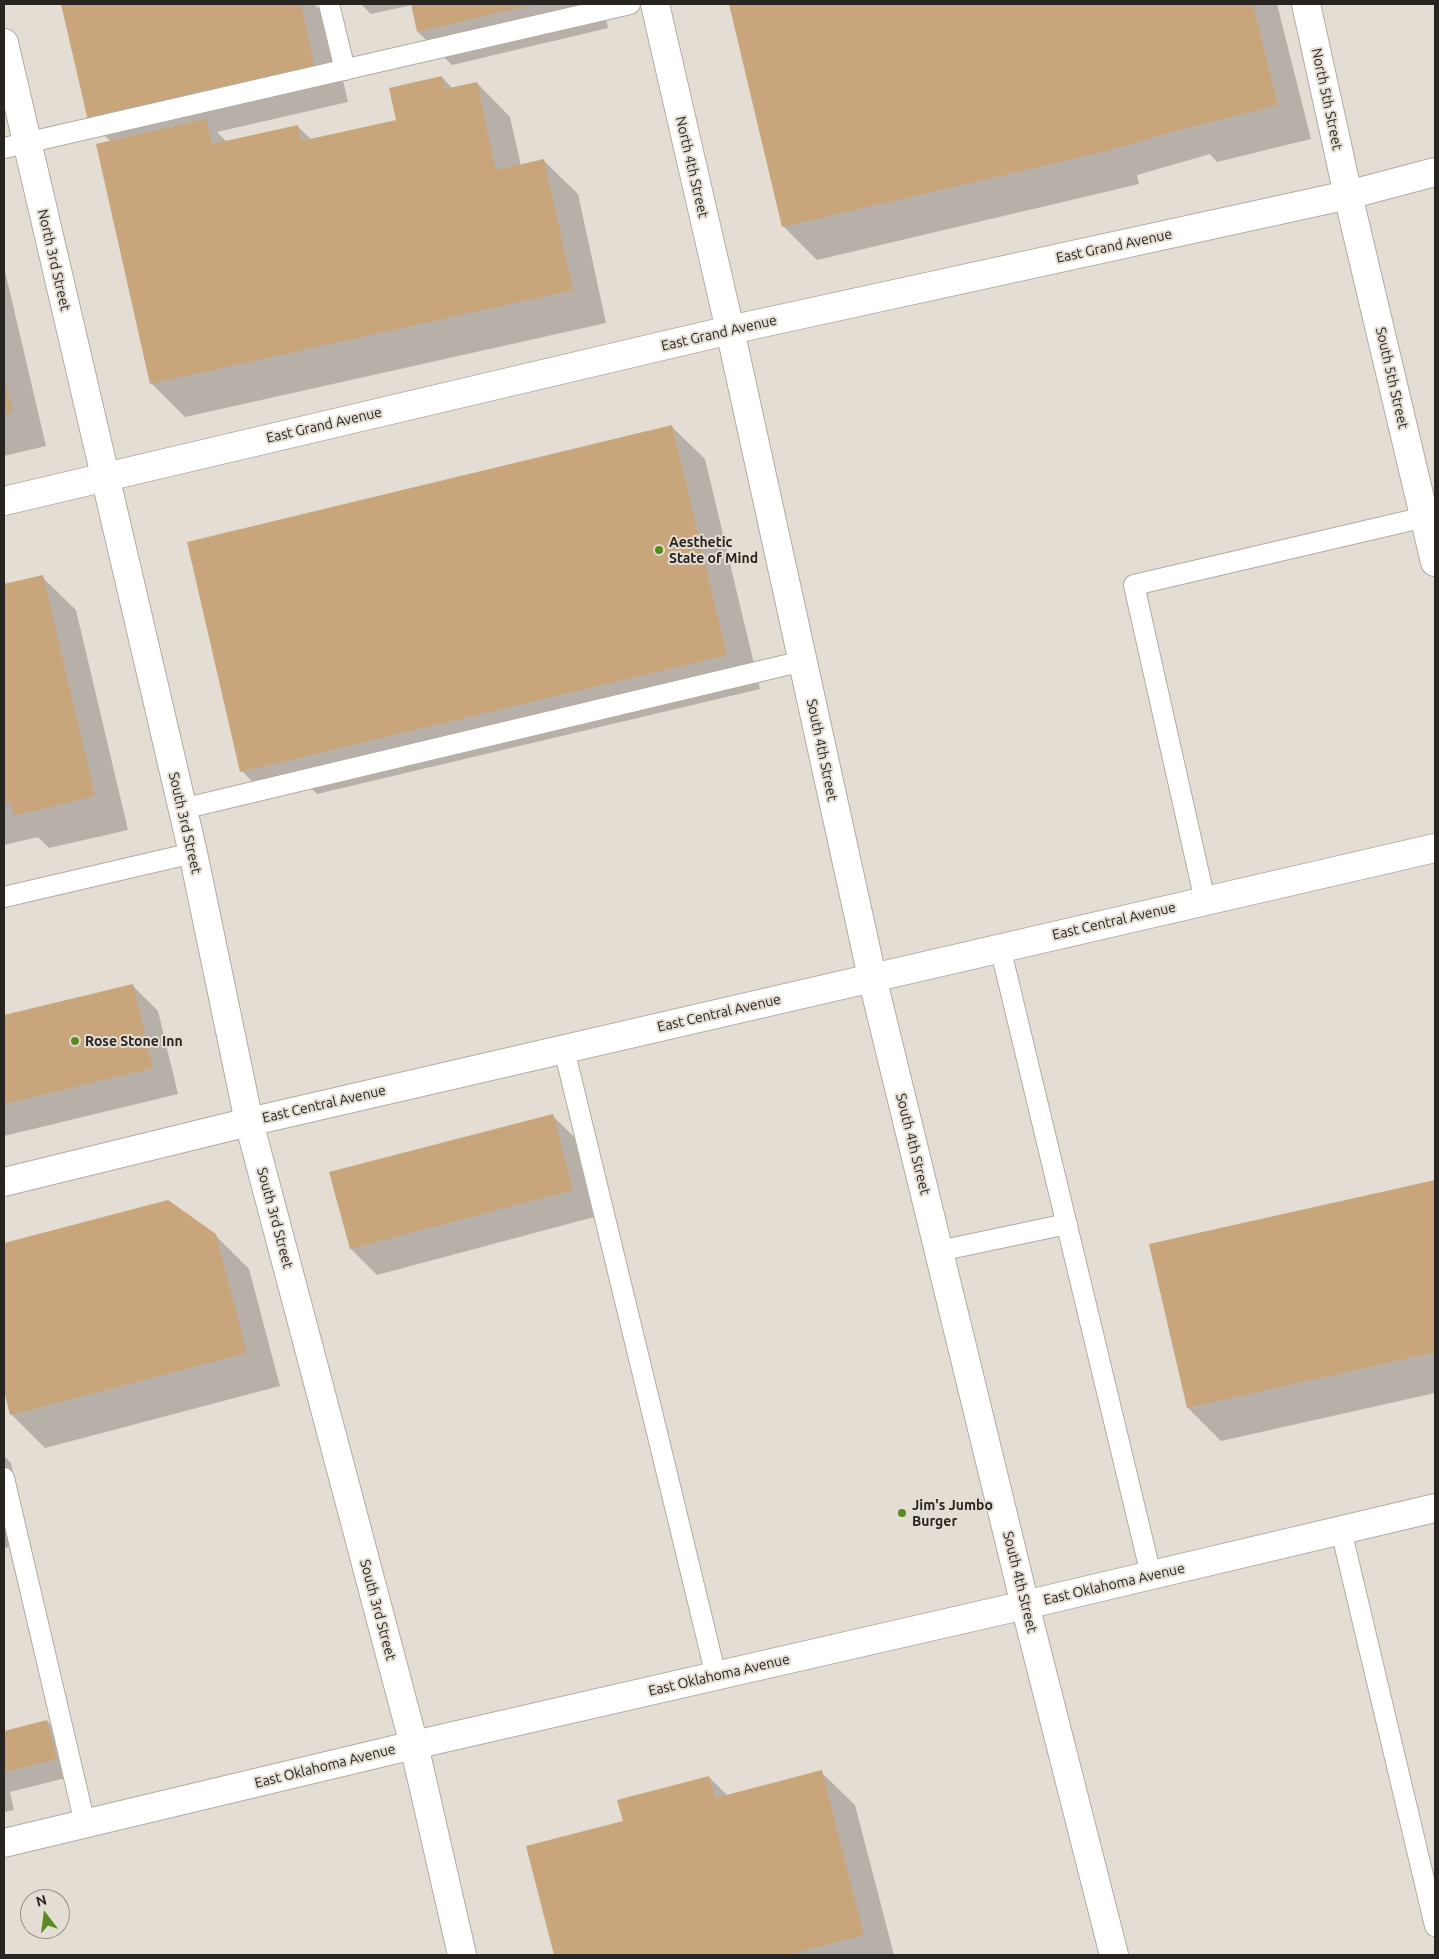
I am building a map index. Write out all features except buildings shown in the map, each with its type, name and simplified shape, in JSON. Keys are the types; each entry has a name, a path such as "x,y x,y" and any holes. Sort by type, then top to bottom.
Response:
{"street":[{"name":"North 4th Street","path":"655,4 730,330"},
{"name":"North 5th Street","path":"1306,4 1348,195"},
{"name":"North 3rd Street","path":"4,43 15,145 105,476"},
{"name":"East Grand Avenue","path":"4,500 730,330 1348,195 1435,172"},
{"name":"South 5th Street","path":"1348,195 1435,562"},
{"name":"South 4th Street","path":"730,330 872,977 1025,1605 1114,1955"},
{"name":"South 3rd Street","path":"105,476 193,853 249,1122 414,1745 462,1955"},
{"name":"East Central Avenue","path":"4,1182 249,1122 1435,848"},
{"name":"East Oklahoma Avenue","path":"4,1844 414,1745 1025,1605 1435,1508"}],"lane":[{"path":"329,4 344,70"},
{"path":"15,145 630,4"},
{"path":"1205,901 1134,585 1425,517"},
{"path":"182,809 803,661"},
{"path":"4,897 193,853"},
{"path":"1000,947 1150,1575"},
{"path":"564,1049 716,1676"},
{"path":"939,1252 1067,1224"},
{"path":"4,1478 85,1824"},
{"path":"1341,1530 1435,1926"}],"place":[{"name":"Aesthetic State of Mind","path":"659,550"},
{"name":"Rose Stone Inn","path":"75,1041"},
{"name":"Jim's Jumbo Burger","path":"902,1513"}]}
